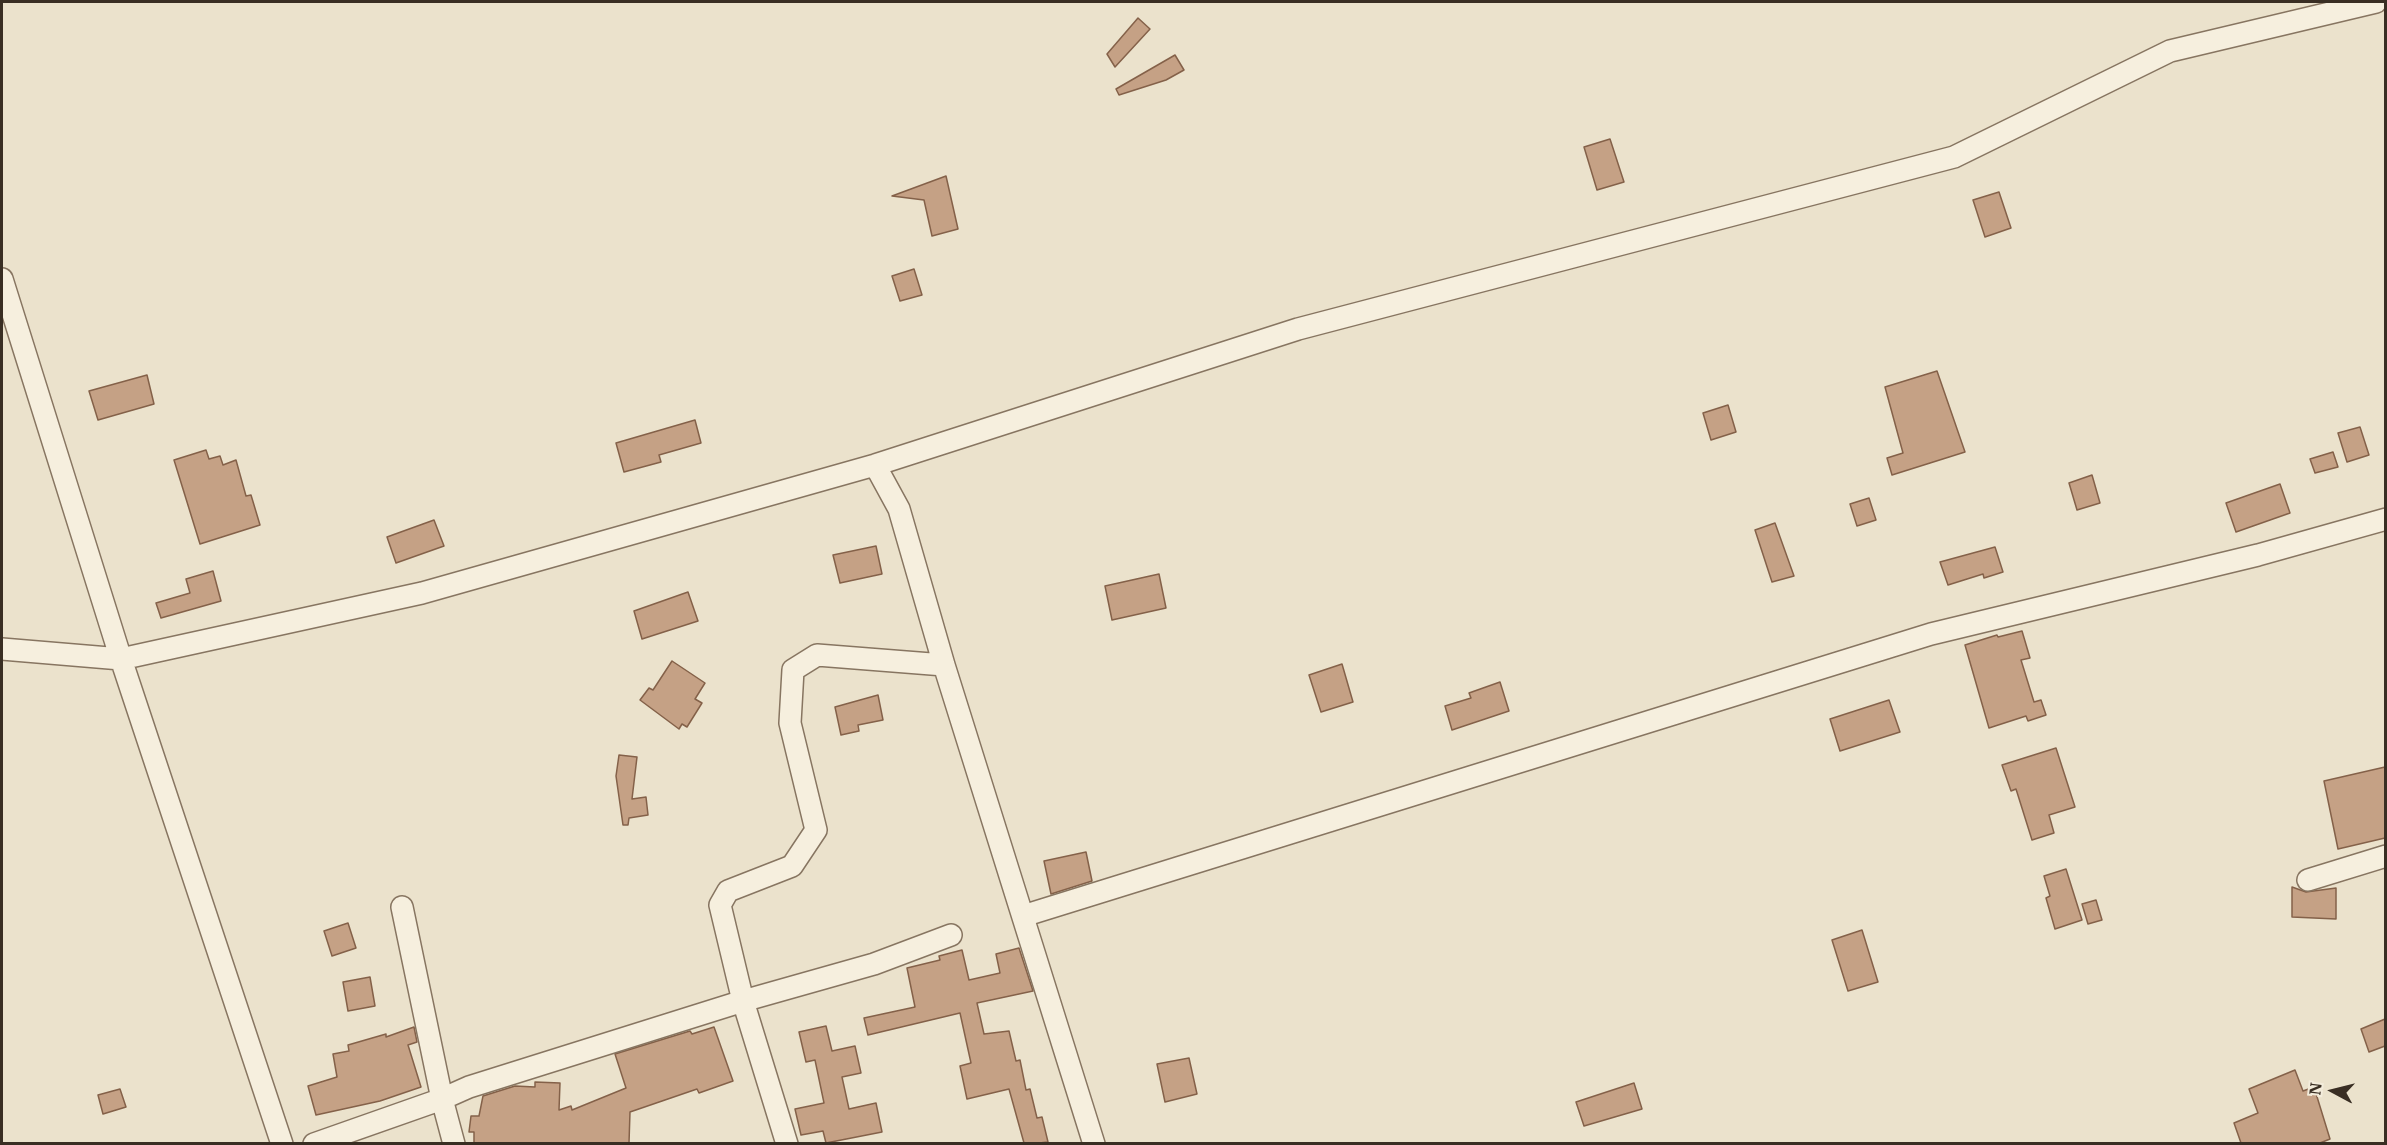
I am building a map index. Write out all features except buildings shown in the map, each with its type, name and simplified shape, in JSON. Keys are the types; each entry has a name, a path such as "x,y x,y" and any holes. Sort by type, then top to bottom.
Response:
{"street":[{"path":"2,649 121,659 422,593 875,465 1298,329 1954,157 2170,51 2376,2"},
{"path":"2,279 121,659 282,1143"},
{"path":"875,465 898,509 944,665 1094,1143"},
{"path":"1023,916 1931,634 2258,555 2385,519"},
{"path":"787,1143 743,1001 720,905 728,891 792,866 816,830 790,723 793,670 817,655 944,665"},
{"path":"2308,880 2385,856"},
{"path":"402,907 442,1099 454,1143"},
{"path":"314,1143 442,1099 480,1083 743,1001 873,964 951,935"}]}
